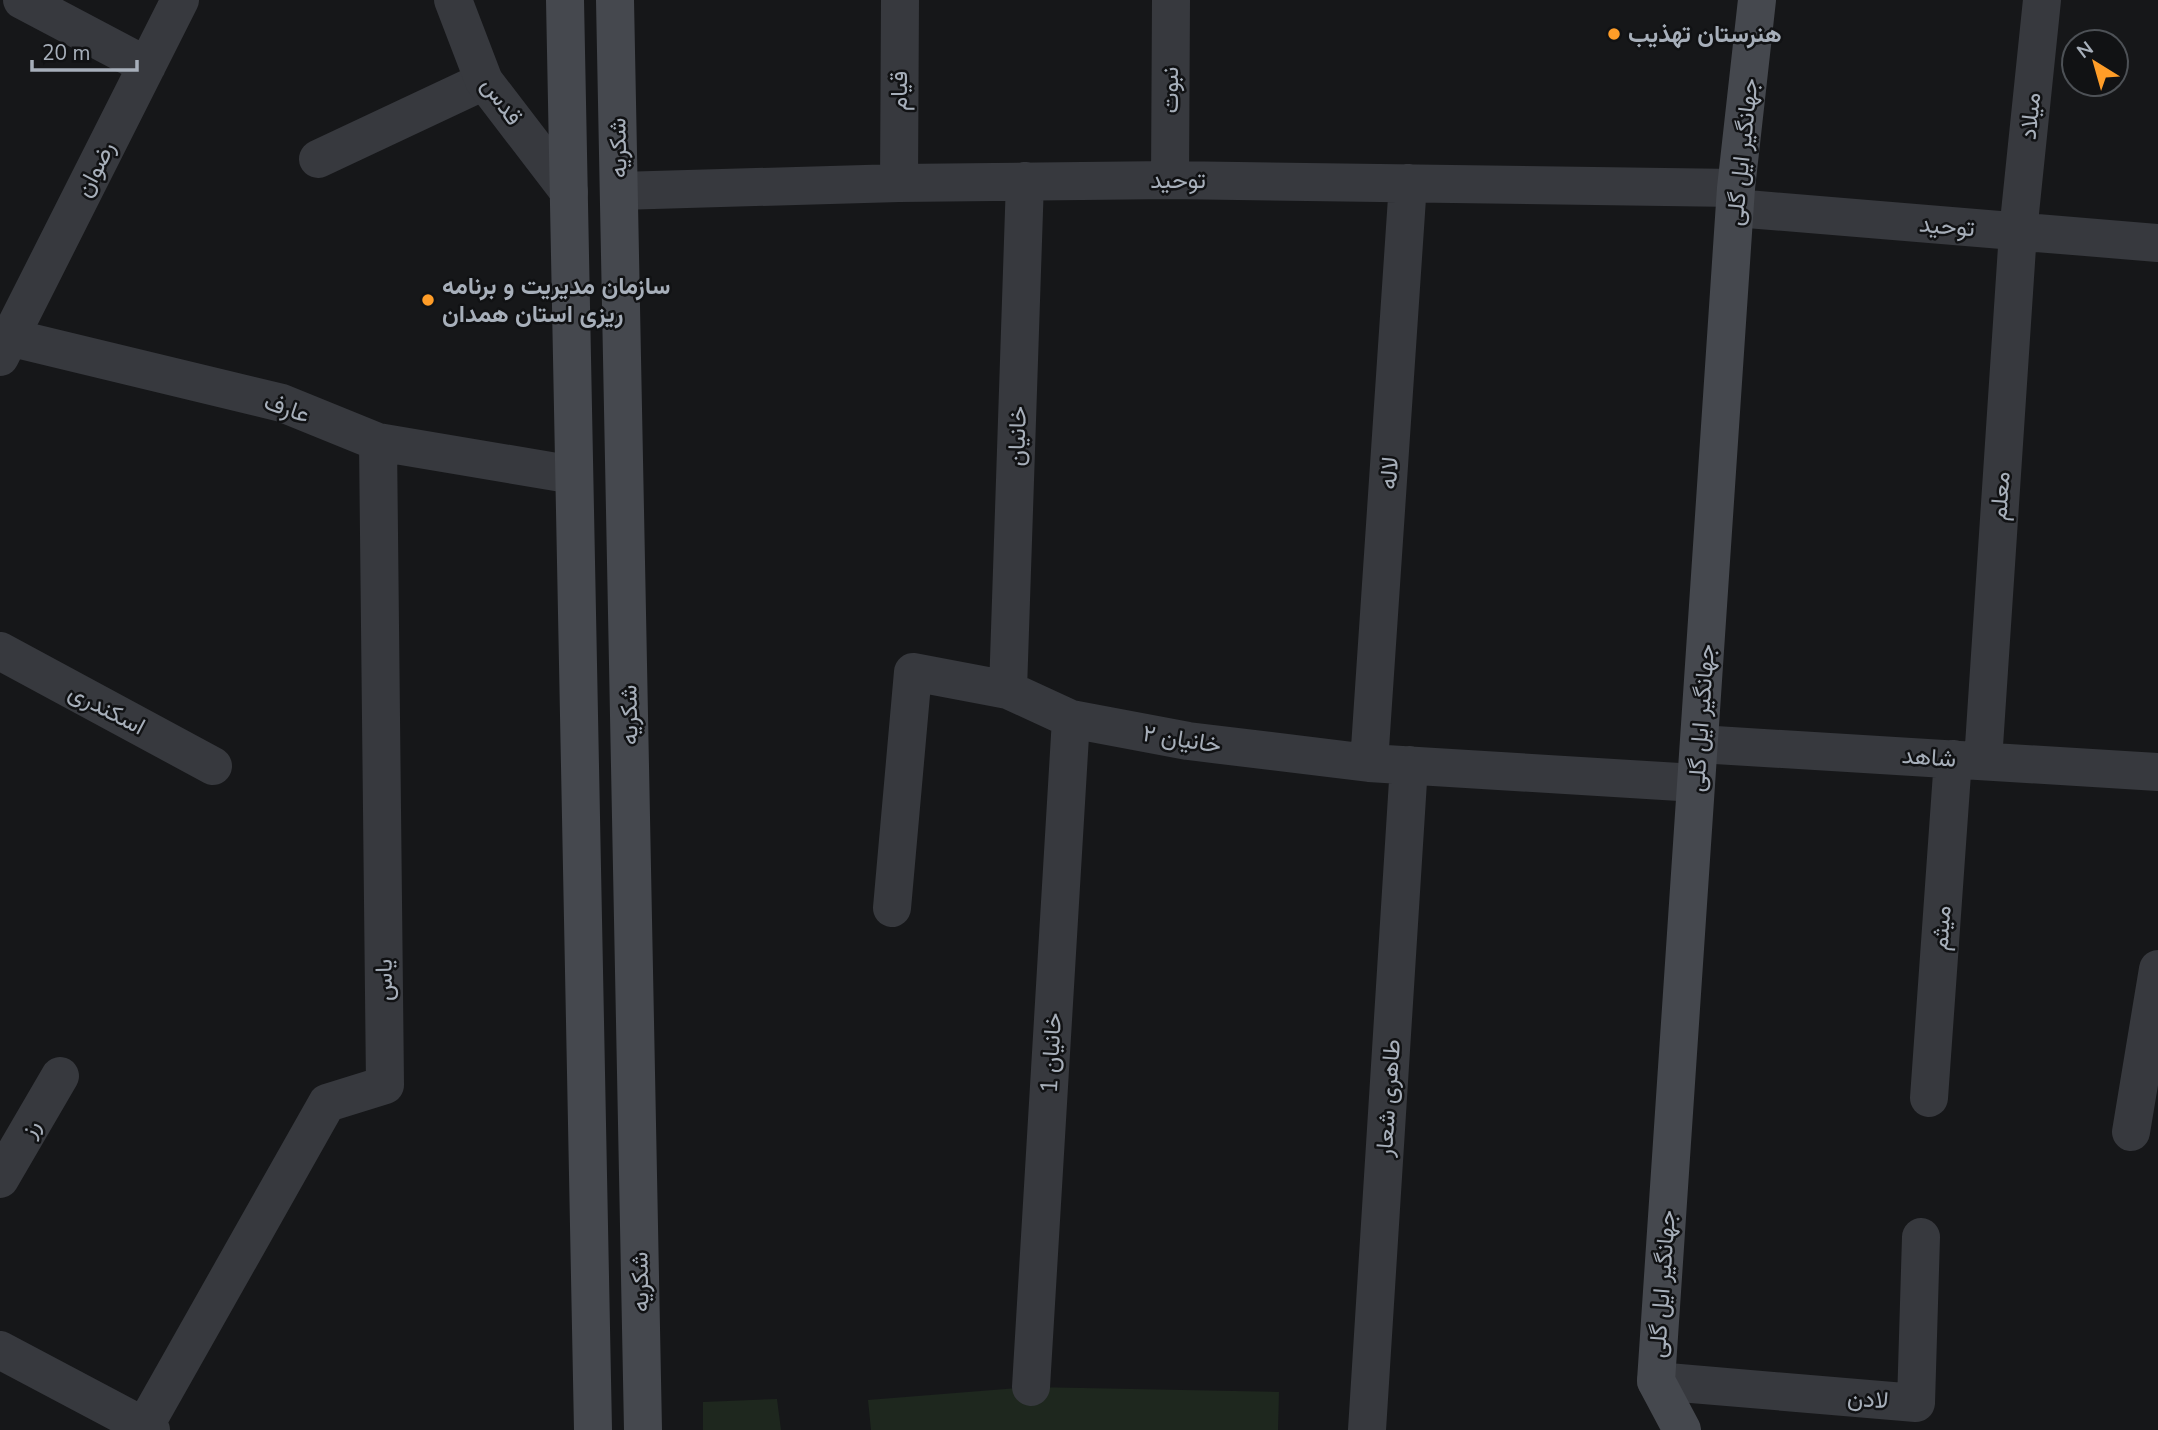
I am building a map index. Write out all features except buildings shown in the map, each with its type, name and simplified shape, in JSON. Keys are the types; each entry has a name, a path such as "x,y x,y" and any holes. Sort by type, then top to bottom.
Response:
{"main road":[{"name":"شکریه","path":"565,0 593,1430"},
{"name":"شکریه","path":"615,0 643,1430"},
{"name":"جهانگیر ایل گلی","path":"1682,1430 1656,1381 1736,198 1757,0"}],"street":[{"path":"22,0 147,66"},
{"name":"رضوان","path":"3,343 180,0"},
{"name":"قدس","path":"453,0 484,81 569,192"},
{"name":"قیام","path":"898,183 900,0"},
{"name":"نبوت","path":"1170,180 1171,0"},
{"name":"میلاد","path":"2018,232 2042,0"},
{"path":"318,159 484,81"},
{"name":"توحید","path":"619,191 1025,181 1408,183 1736,198 2018,232 2158,243"},
{"name":"خانیان","path":"1008,690 1025,181"},
{"name":"لاله","path":"1369,763 1408,183"},
{"name":"معلم","path":"1968,760 2018,232"},
{"name":"عارف","path":"3,343 282,403 378,442 574,475"},
{"name":"یاس","path":"147,1428 327,1103 385,1085 378,442"},
{"name":"اسکندری","path":"0,651 214,766"},
{"name":"خانیان ۲","path":"892,908 913,671 1008,690 1071,719 1188,741 1369,763 1696,783"},
{"name":"خانیان 1","path":"1031,1387 1071,719"},
{"name":"شاهد","path":"1699,744 2158,772"},
{"name":"میثم","path":"1928,1098 1968,760"},
{"name":"طاهری شعار","path":"1367,1430 1409,765"},
{"path":"2131,1132 2158,969"},
{"name":"رز","path":"0,1179 60,1076"},
{"name":"لادن","path":"1656,1381 1916,1403 1921,1237"},
{"path":"0,1350 147,1428"}],"shaded area":[{"path":"1031,1387 1279,1392 1278,1430 871,1430 868,1400"},
{"path":"777,1399 781,1430 703,1430 703,1402"}],"place":[{"name":"هنرستان تهذیب","path":"1614,34"},
{"name":"سازمان مدیریت و برنامه ریزی استان همدان","path":"428,300"}]}
